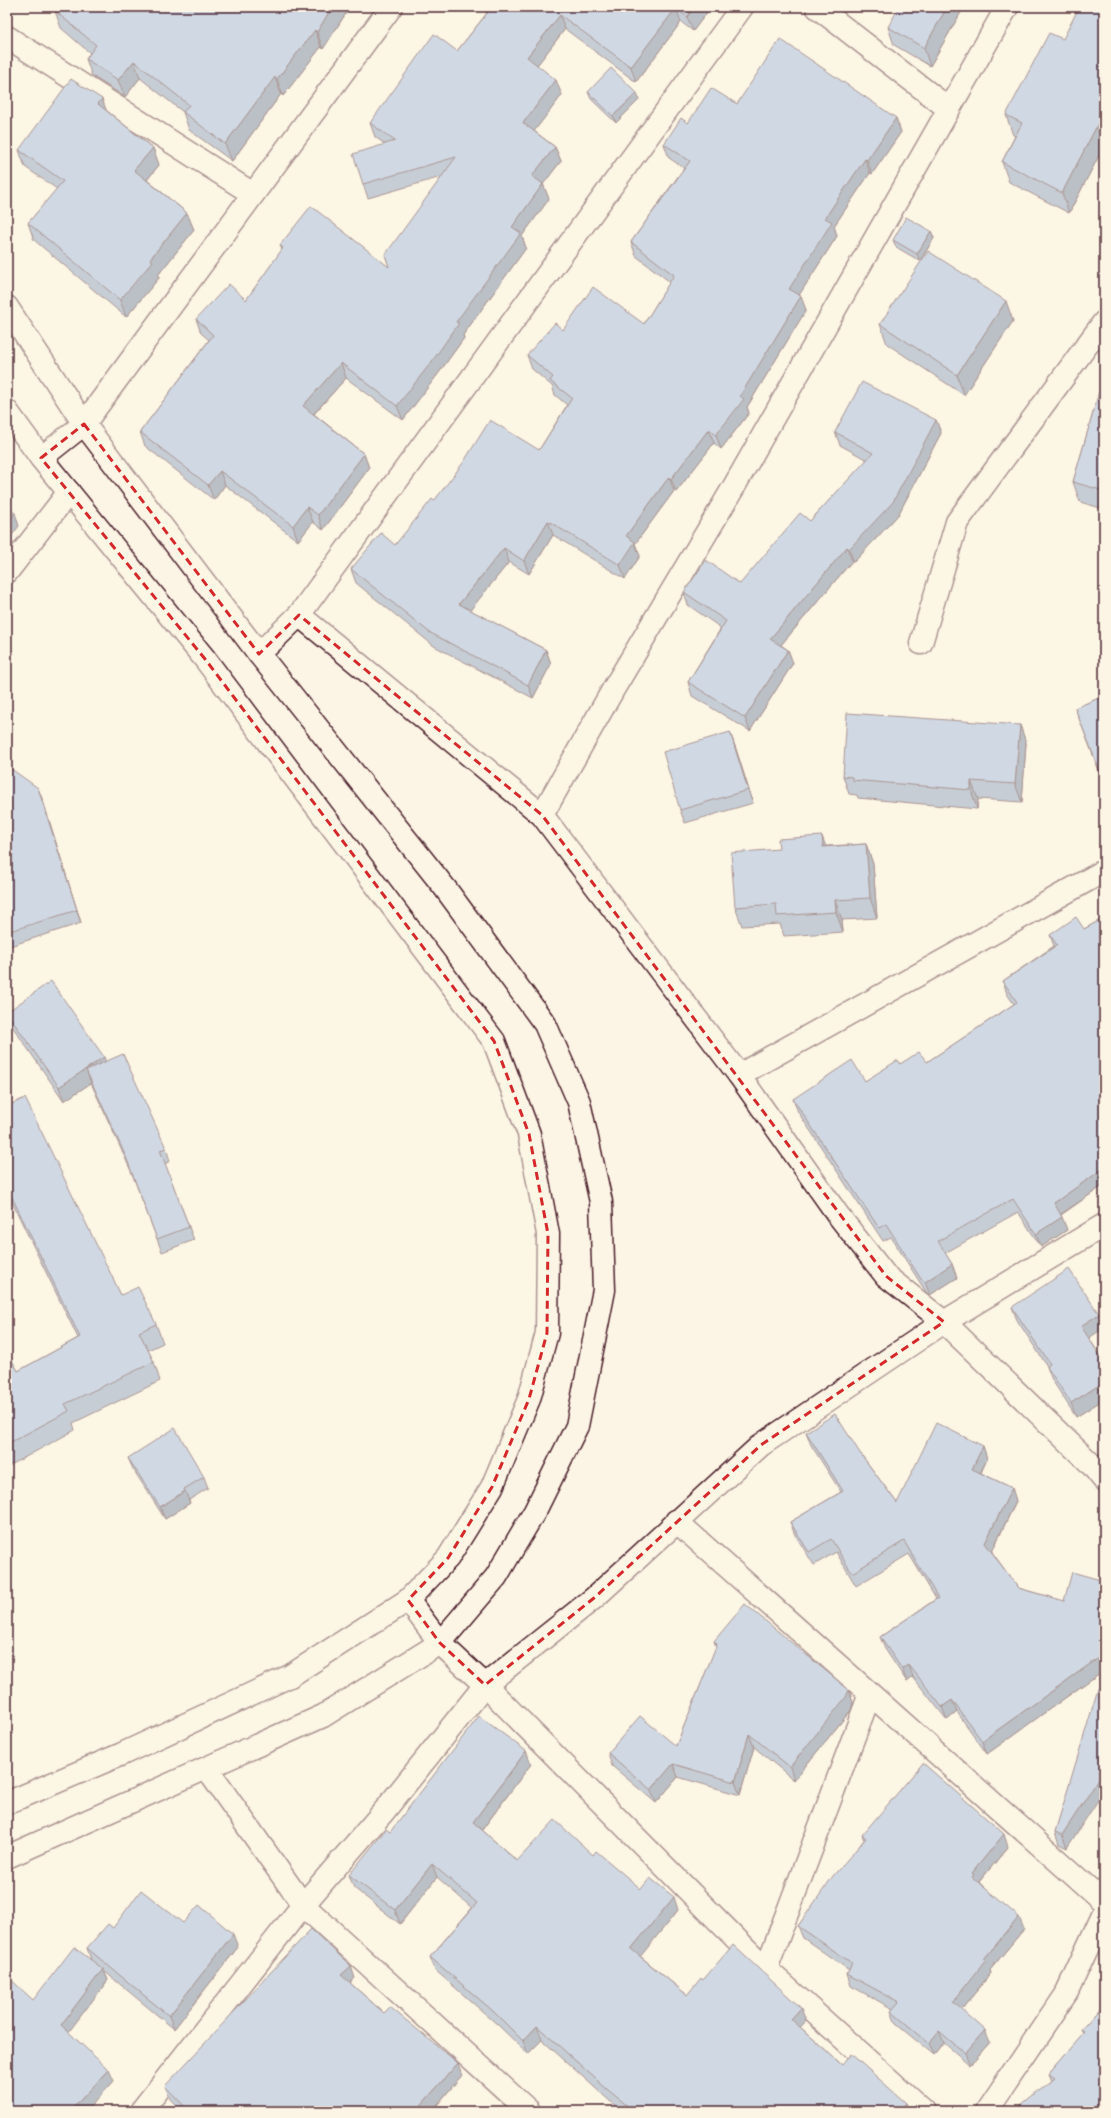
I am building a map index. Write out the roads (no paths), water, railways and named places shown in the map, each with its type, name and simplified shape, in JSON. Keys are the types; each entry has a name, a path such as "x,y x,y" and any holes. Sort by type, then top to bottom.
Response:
{"main road":[{"path":"42,458 84,424 391,7"},
{"path":"259,654 299,615 742,7"},
{"path":"817,7 949,109"},
{"path":"542,815 614,688 732,490 1007,7"},
{"path":"7,38 253,194"},
{"path":"7,306 84,424 259,654 445,888 544,1024 578,1102 601,1202 604,1290 576,1426 535,1511 496,1577 440,1643 323,1716 7,1857"},
{"path":"921,643 957,522 1104,322"},
{"path":"7,411 69,492 210,666 494,1041 529,1134 548,1234 547,1333 529,1399 492,1487 448,1558 408,1600 290,1676 122,1754 7,1803"},
{"path":"7,572 69,492"},
{"path":"299,615 542,815 740,1075 838,1215 886,1276 944,1322 1100,1467"},
{"path":"740,1075 1104,871"},
{"path":"141,2111 303,1905 385,1810 485,1685 594,1598 761,1445 944,1322 1104,1225"},
{"path":"676,1522 1104,1902"},
{"path":"408,1600 440,1643 485,1685 766,1969 924,2111"},
{"path":"766,1969 870,1694"},
{"path":"207,1769 303,1905 529,2111"},
{"path":"987,2111 1067,1992 1104,1912"}]}
